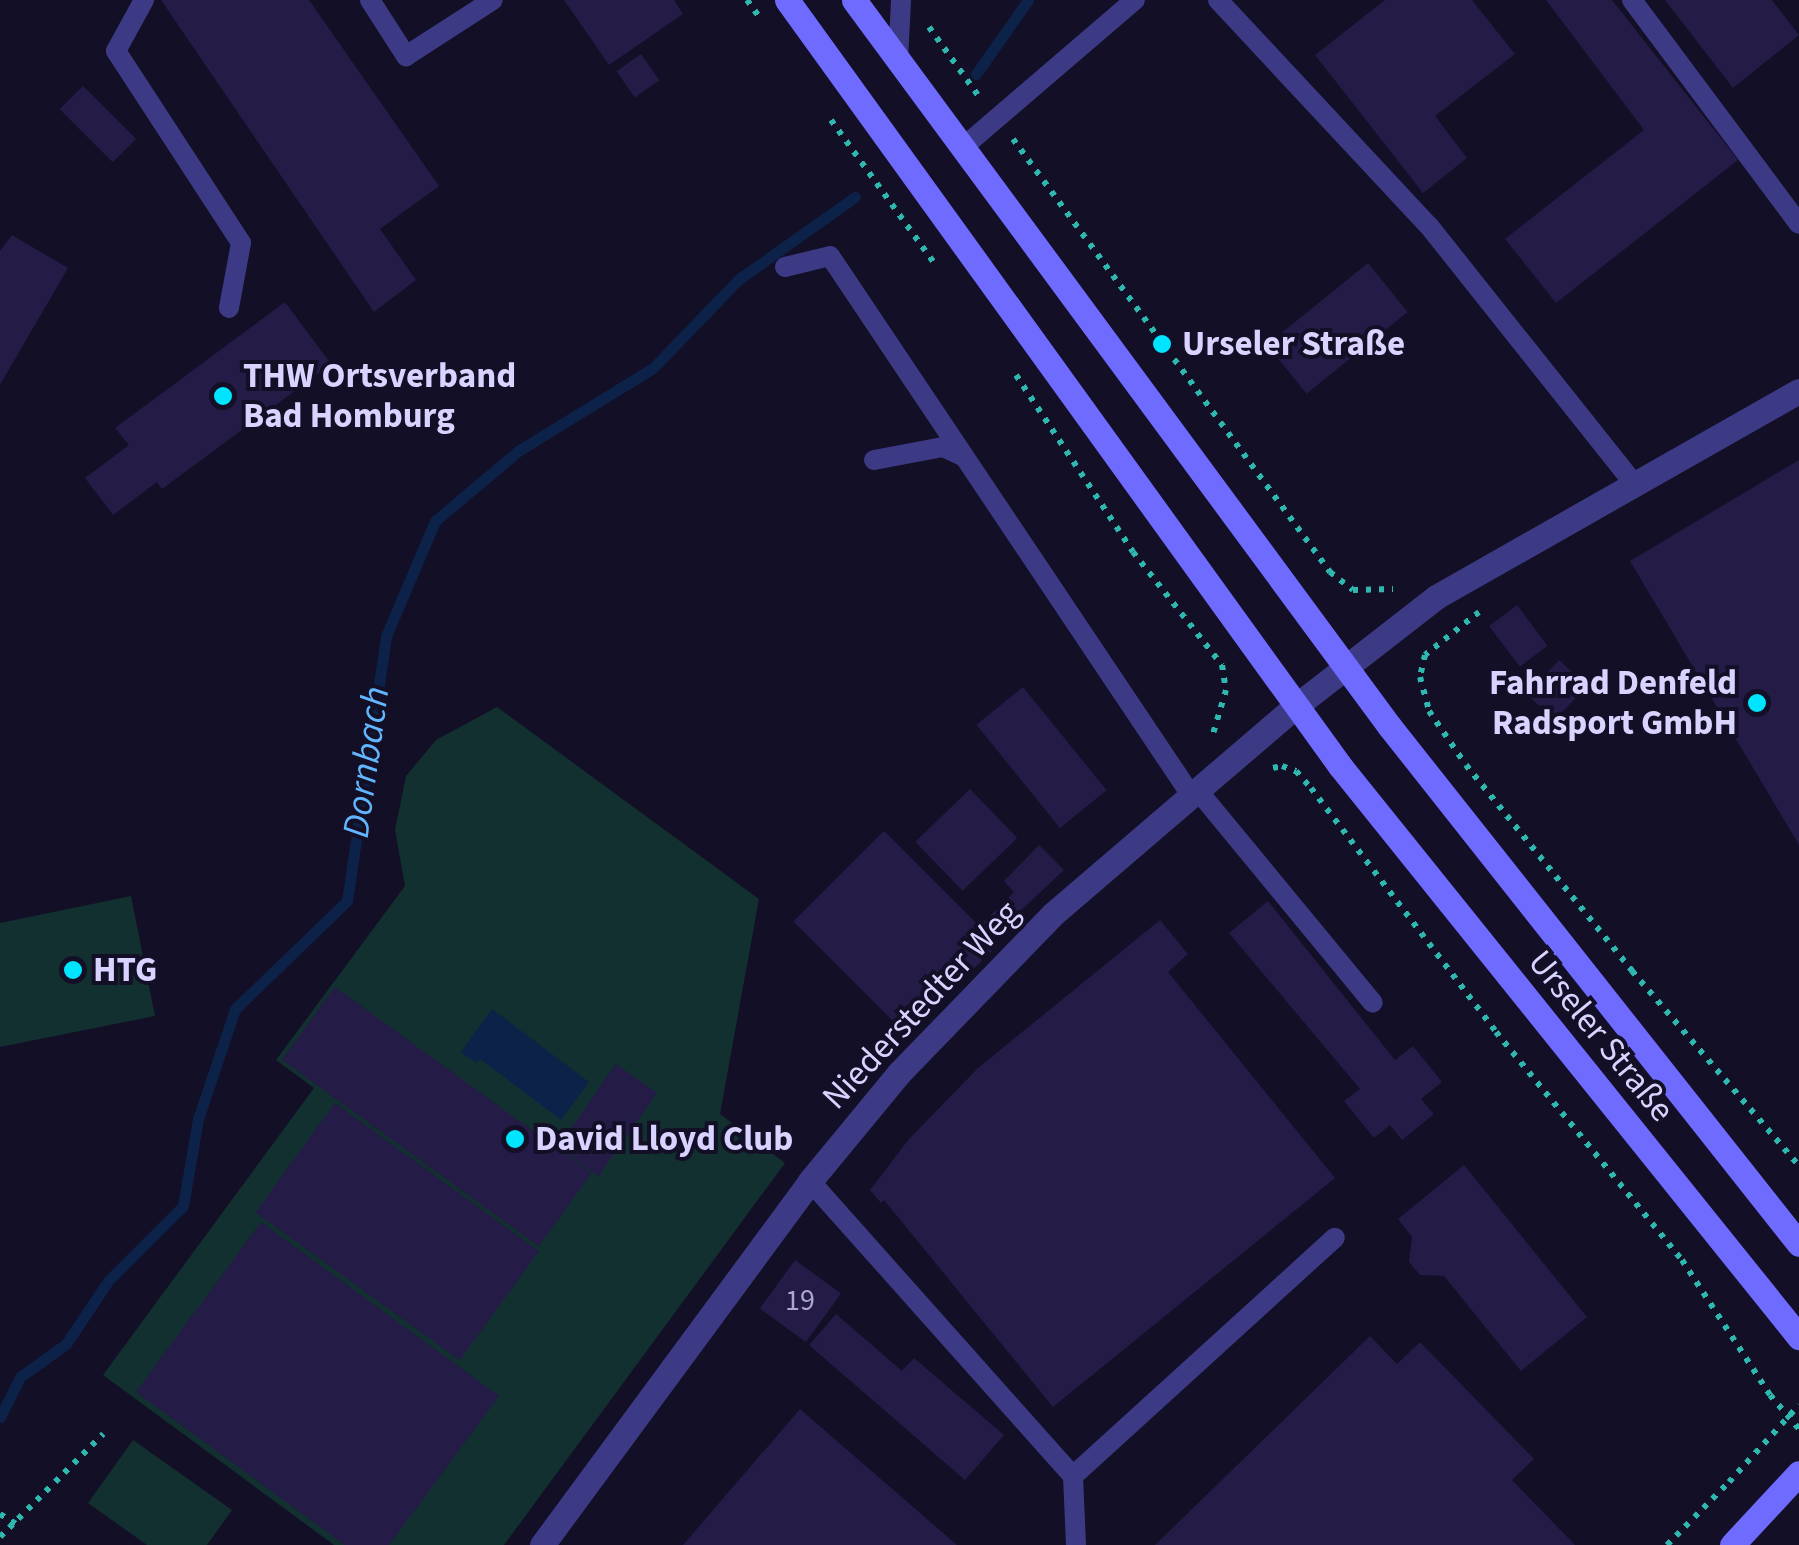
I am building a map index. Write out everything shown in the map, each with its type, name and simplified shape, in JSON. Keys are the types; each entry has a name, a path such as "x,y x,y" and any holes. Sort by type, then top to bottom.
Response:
{"street":[{"name":"Urseler Straße","path":"786,0 1296,706 1799,1337"},
{"name":"Urseler Straße","path":"854,0 1345,668 1799,1244"},
{"name":"Niederstedter Weg","path":"542,1545 810,1180 899,1073 1053,914 1296,706 1472,573 1799,391"},
{"path":"1732,1545 1799,1473"}],"lane":[{"path":"144,0 116,52 242,243 230,308"},
{"path":"370,0 406,56 493,0"},
{"path":"898,60 902,0"},
{"path":"961,148 1135,0"},
{"path":"1218,0 1429,226 1636,485"},
{"path":"1632,0 1799,224"},
{"path":"786,266 830,256 1196,795 1372,1003"},
{"path":"874,460 943,447 966,458"},
{"path":"810,1180 1074,1476 1076,1545"},
{"path":"1074,1476 1335,1238"}],"path":[{"path":"747,0 769,31"},
{"path":"926,24 1330,572 1353,590 1396,588"},
{"path":"823,108 944,276"},
{"path":"1011,368 1122,536 1222,665 1226,690 1215,730"},
{"path":"1438,642 1425,655 1420,677 1425,701 1466,764 1632,971 1799,1166"},
{"path":"1269,770 1282,766 1296,771 1311,788 1496,1032 1682,1260 1770,1395 1799,1429"},
{"path":"1667,1545 1799,1405"},
{"path":"0,1537 103,1434"},
{"path":"0,1514 16,1524"}],"green space":[{"name":"David Lloyd Club","path":"497,707 759,899 720,1114 785,1163 504,1545 334,1545 103,1375 314,1088 276,1060 405,886 395,830 406,776 436,740"},
{"name":"HTG","path":"131,896 155,1016 0,1047 0,923"},
{"path":"133,1440 232,1510 207,1545 147,1545 88,1503"}],"water":[{"path":"492,1009 589,1082 561,1120 480,1059 476,1063 461,1052"}],"building":[{"path":"161,0 309,0 439,186 380,229 416,280 374,312"},
{"path":"564,0 674,0 683,14 609,65"},
{"path":"1385,0 1472,0 1515,54 1435,116 1467,158 1423,193 1315,55"},
{"path":"1546,0 1612,0 1738,160 1556,303 1505,239 1644,130"},
{"path":"1665,0 1772,0 1799,35 1733,88"},
{"path":"641,54 659,80 635,97 616,71"},
{"path":"83,86 136,139 113,162 60,109"},
{"path":"12,235 68,268 0,385 0,251"},
{"path":"1368,263 1408,312 1307,394 1267,345"},
{"name":"THW Ortsverband Bad Homburg","path":"285,302 331,364 162,489 157,482 113,515 85,478 129,445 115,428"},
{"name":"Fahrrad Denfeld Radsport GmbH","path":"1799,460 1799,845 1630,561"},
{"path":"1517,605 1548,646 1520,667 1489,626"},
{"path":"1559,660 1587,686 1555,720 1527,694"},
{"path":"1023,687 1107,790 1060,828 976,725"},
{"path":"970,789 1017,838 963,891 915,842"},
{"path":"884,831 998,945 907,1035 793,922"},
{"path":"1039,845 1064,870 995,935 983,923 1014,892 1004,881"},
{"path":"1268,901 1395,1060 1413,1046 1442,1082 1421,1099 1434,1114 1402,1140 1390,1125 1374,1138 1344,1101 1360,1089 1229,933"},
{"path":"1160,920 1188,954 1168,972 1335,1178 1053,1407 884,1200 881,1203 870,1190 909,1139 978,1068"},
{"path":"335,987 591,1173 539,1246 282,1060"},
{"path":"616,1064 657,1093 598,1176 557,1148"},
{"path":"335,1103 539,1251 460,1360 256,1212"},
{"path":"1464,1165 1587,1317 1521,1371 1444,1276 1420,1275 1409,1262 1412,1237 1398,1219"},
{"path":"261,1222 499,1396 389,1545 345,1545 136,1392"},
{"path":"795,1260 841,1294 806,1342 760,1309"},
{"path":"836,1314 902,1371 914,1358 1004,1435 965,1480 809,1345"},
{"path":"1370,1336 1397,1364 1420,1342 1534,1459 1512,1480 1575,1545 1155,1545"},
{"path":"800,1409 957,1545 683,1545"}],"waterway":[{"name":"Dornbach","path":"976,74 1028,0"},
{"name":"Dornbach","path":"0,1417 20,1377 66,1344 108,1281 183,1206 198,1119 235,1009 347,901 386,636 435,521 518,451 653,368 739,279 855,197"}],"place":[{"name":"Urseler Straße","path":"1162,344"},
{"name":"THW Ortsverband Bad Homburg","path":"223,396"},
{"name":"Fahrrad Denfeld Radsport GmbH","path":"1757,703"},
{"name":"HTG","path":"73,970"},
{"name":"David Lloyd Club","path":"515,1139"}]}
